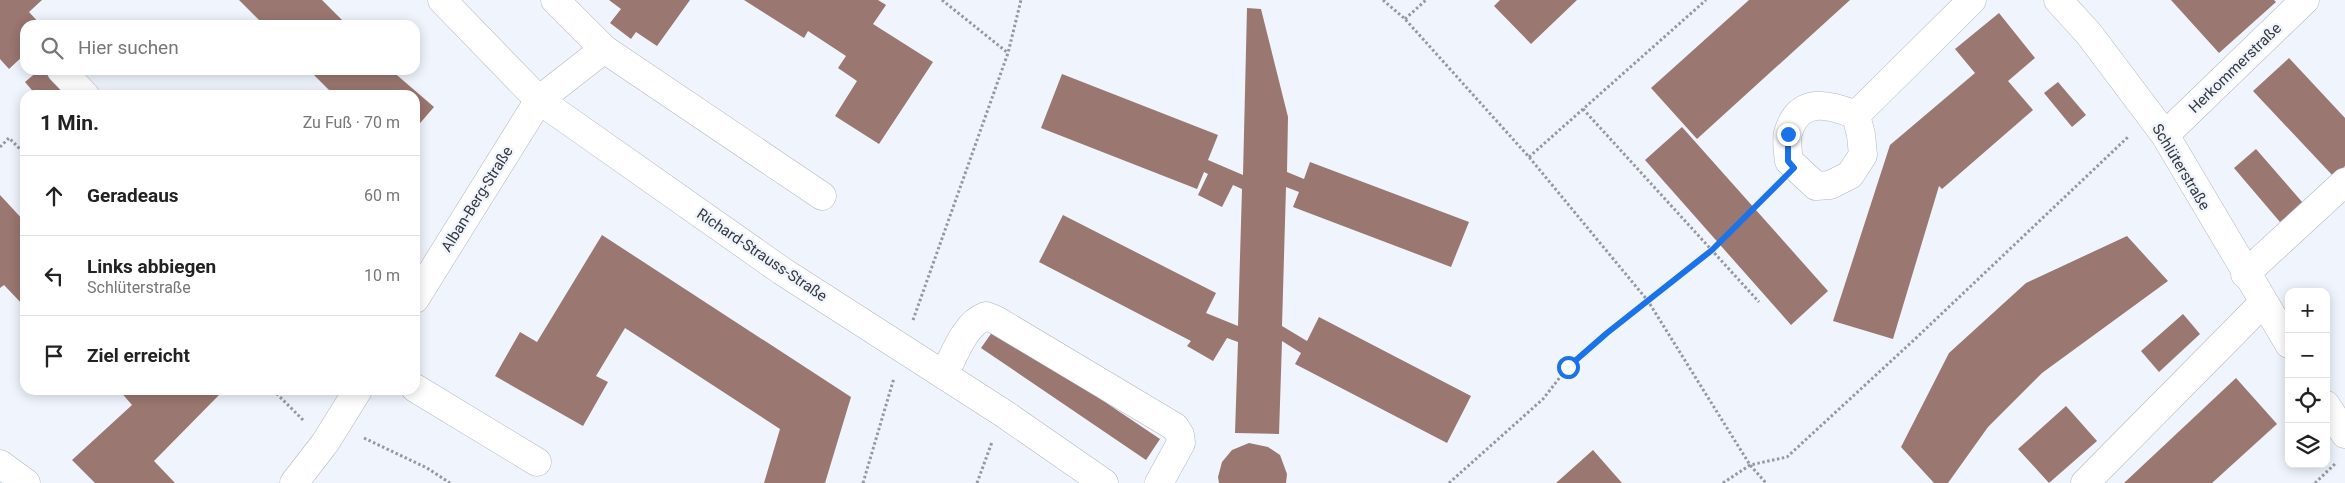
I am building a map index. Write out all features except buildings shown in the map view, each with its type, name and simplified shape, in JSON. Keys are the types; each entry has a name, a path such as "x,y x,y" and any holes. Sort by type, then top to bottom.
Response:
{"street":[{"name":"Richard-Strauss-Straße","path":"442,0 539,100 782,271 1003,413 1104,483"},
{"path":"555,0 604,49 822,196"},
{"path":"1856,115 1972,0"},
{"name":"Schlüterstraße","path":"2058,0 2089,34 2157,126 2285,338"},
{"name":"Herkommerstraße","path":"2157,126 2304,0"},
{"name":"Alban-Berg-Straße","path":"420,291 539,100 604,49"},
{"path":"66,75 80,90"},
{"path":"1815,104 1832,105 1856,115 1861,134 1863,155 1850,175 1830,185 1816,186 1788,161 1788,134 1798,116 1815,104"},
{"path":"2245,274 2345,182"},
{"path":"2085,483 2263,303"},
{"path":"944,375 971,325 978,319 986,316 996,320 1175,428 1180,435 1181,442 1160,483"},
{"path":"2330,393 2345,390"},
{"path":"420,391 537,462"},
{"path":"294,483 325,443 355,395"},
{"path":"2330,410 2345,434"},
{"path":"0,464 26,483"}],"path":[{"path":"942,0 1008,53"},
{"path":"863,483 902,349 1008,53 1021,0"},
{"path":"1384,0 1405,19 1529,157 1648,301 1750,465 1766,483"},
{"path":"1405,19 1426,0"},
{"path":"1529,157 1706,0"},
{"path":"1583,109 1759,302"},
{"path":"1723,483 1750,465 1787,457 1915,339 2157,126"},
{"path":"0,146 9,138 20,149"},
{"path":"1449,483 1543,399 1568,367 1607,333 1712,250 1794,168"},
{"path":"278,395 325,443"},
{"path":"977,483 1003,413"},
{"path":"340,418 364,438 427,468 450,483"},
{"path":"2315,483 2339,461"}],"route":[{"path":"1568,367 1607,333 1712,250 1794,168 1788,161 1788,134"}]}
